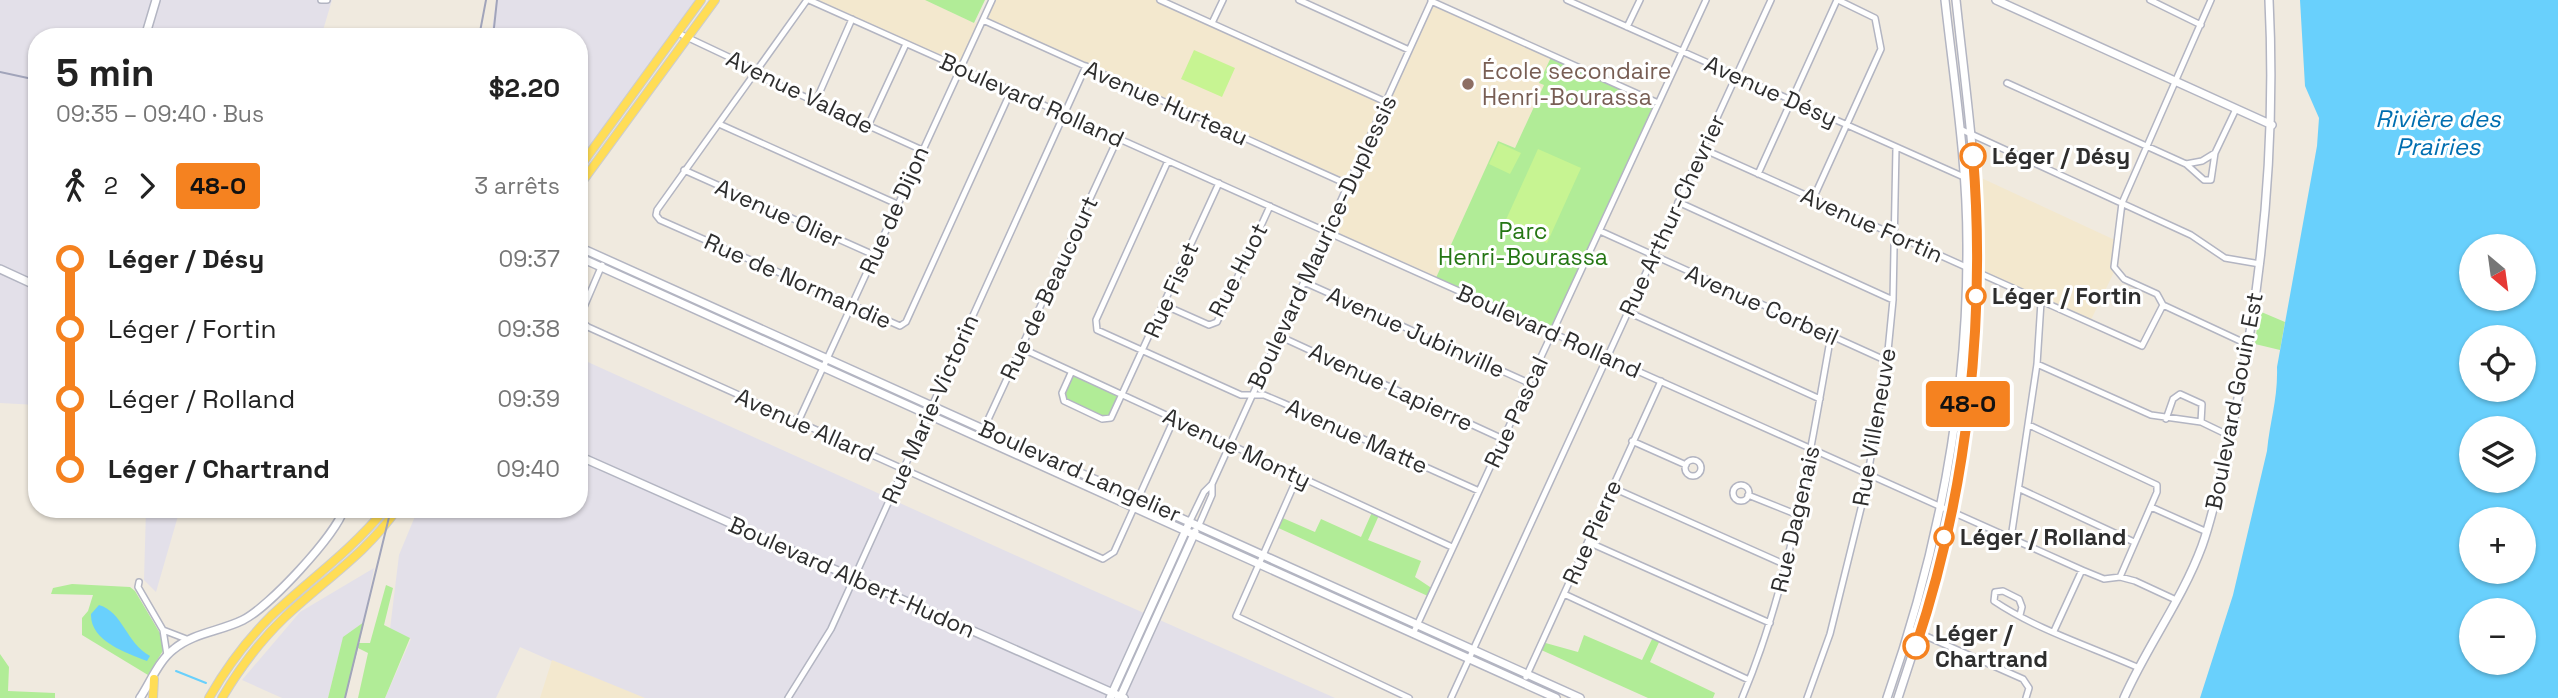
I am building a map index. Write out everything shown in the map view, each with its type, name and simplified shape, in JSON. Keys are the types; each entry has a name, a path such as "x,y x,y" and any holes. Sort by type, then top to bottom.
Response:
{"main road":[{"path":"148,28 156,0"},
{"path":"588,156 701,0"},
{"path":"588,174 715,0"},
{"path":"1887,698 1910,629 1941,506 1959,389 1967,268 1964,178 1945,0"},
{"path":"1898,698 1920,632 1950,511 1969,390 1977,272 1975,182 1956,0"},
{"path":"1997,0 2272,125"},
{"name":"Boulevard Gouin Est","path":"2124,698 2176,600 2207,532 2250,345 2272,125 2269,0"},
{"name":"Boulevard Langelier","path":"588,251 1580,698"},
{"name":"Boulevard Langelier","path":"588,261 1556,698"},
{"path":"0,269 28,282"},
{"name":"Boulevard Albert-Hudon","path":"588,460 1118,697"},
{"path":"141,698 167,655 190,640 244,620 263,607 328,537 339,518"},
{"path":"209,698 230,664 265,622 338,559 377,518"},
{"path":"222,698 244,664 271,631 356,557 389,518"},
{"name":"Boulevard Maurice-Duplessis","path":"1118,697 1190,521"},
{"name":"Boulevard Maurice-Duplessis","path":"1118,697 1199,525"},
{"path":"151,698 154,679"}],"street":[{"name":"Boulevard Rolland","path":"808,0 2082,570 2104,579 2120,577 2176,600"},
{"path":"684,170 808,0"},
{"name":"Rue de Dijon","path":"798,422 992,0"},
{"path":"1160,0 1386,102"},
{"path":"1212,23 1223,0"},
{"path":"1299,0 1409,50"},
{"path":"1431,0 1658,103"},
{"name":"Boulevard Maurice-Duplessis","path":"1190,521 1204,492 1212,484 1431,0"},
{"path":"1628,27 1640,0"},
{"name":"Rue Pascal","path":"1413,634 1706,0"},
{"name":"Rue Arthur-Chevrier","path":"1451,698 1771,0"},
{"path":"1758,174 1837,0 1875,18 1881,45 1813,198"},
{"path":"2150,0 2201,25"},
{"path":"2211,0 2122,202 2114,267 2124,279 2157,294 2163,306 2250,345"},
{"name":"Avenue Désy","path":"1571,1 1975,182"},
{"path":"815,103 852,19"},
{"name":"Avenue Hurteau","path":"984,20 1349,185"},
{"name":"Avenue Valade","path":"678,33 815,103 922,150"},
{"path":"868,126 906,44"},
{"name":"Rue Marie-Victorin","path":"788,698 798,677 821,648 1086,66"},
{"path":"2007,83 2186,164 2209,181 2213,177 2215,153 2236,109"},
{"name":"Rue de Normandie","path":"684,170 657,210 656,215 660,220 893,326 904,324 1011,91"},
{"path":"719,124 897,204"},
{"path":"1960,129 2191,235 2225,258 2260,264"},
{"name":"Rue de Beaucourt","path":"980,437 1118,138"},
{"name":"Rue Villeneuve","path":"1807,698 1830,634 1868,474 1887,361 1893,300 1896,148"},
{"name":"Avenue Fortin","path":"1703,149 2142,346 2163,306"},
{"path":"2186,164 2202,162 2215,153"},
{"name":"Avenue Matte","path":"1168,160 1095,324 1099,332 1241,396 1264,395 1479,491"},
{"name":"Avenue Olier","path":"684,170 874,255"},
{"name":"Rue Fiset","path":"1071,373 1062,395 1064,401 1102,419 1111,418 1219,183"},
{"path":"1678,202 1893,300"},
{"name":"Rue Huot","path":"1164,305 1209,325 1217,322 1270,206"},
{"name":"Avenue Corbeil","path":"1600,231 1887,361"},
{"path":"588,299 605,258"},
{"name":"Avenue Jubinville","path":"1304,282 1529,383"},
{"path":"2011,538 2037,364 2040,302"},
{"path":"1629,312 1820,399"},
{"name":"Avenue Allard","path":"588,327 1103,559 1111,557 1134,507"},
{"name":"Rue Dagenais","path":"1742,698 1770,623 1786,565 1812,448 1831,335"},
{"name":"Avenue Lapierre","path":"1279,336 1503,439"},
{"name":"Avenue Monty","path":"1021,348 1452,547"},
{"path":"2037,364 2166,419 2201,422 2230,436"},
{"name":"Rue Pierre","path":"1523,683 1661,381"},
{"path":"2166,419 2173,398 2180,394 2202,404 2201,422"},
{"path":"1134,507 1174,419"},
{"path":"2029,425 2153,481 2158,489 2120,577"},
{"path":"1632,441 1686,465"},
{"path":"1298,476 1261,554 1236,617 1409,698"},
{"name":"Boulevard Maurice-Duplessis","path":"1199,525 1212,495 1212,484"},
{"path":"1611,487 1786,565"},
{"path":"2020,489 2134,542"},
{"path":"1748,495 1798,515"},
{"path":"2151,507 2207,532"},
{"path":"1588,542 1770,623"},
{"path":"2054,631 2082,570"},
{"path":"139,582 138,587 163,630 167,655"},
{"path":"2020,615 2022,607 2019,599 2003,591 1995,592 1993,596 1996,602 2020,615 2139,668"},
{"path":"1564,594 1749,680"},
{"path":"1910,629 2023,679 2029,688 2026,698"},
{"path":"163,630 190,640"}],"shaded area":[{"path":"0,0 332,0 324,28 28,28 28,405 0,403"},
{"path":"496,0 701,0 588,154 588,28 492,28"},
{"path":"809,0 925,0 974,23 983,20 992,0 1160,0 1386,102 1432,1 1552,55 1539,83 1544,85 1515,148 1498,142 1435,280 1327,231 1349,185 984,20 960,67"},
{"path":"1975,175 2117,241 2115,270 2089,324 1977,273"},
{"path":"588,362 1335,698 1124,698 1113,693 1110,698 636,698 520,647 496,698 385,698 411,639 390,629 399,555 414,518 588,518"},
{"path":"146,518 177,518 156,592 144,580"},
{"path":"374,568 364,622 343,638 328,698 282,698 242,680 300,612"},
{"path":"552,660 645,698 540,698"}],"green space":[{"path":"925,0 985,0 974,23"},
{"path":"1194,50 1235,68 1222,97 1181,79"},
{"name":"Parc Henri-Bourassa","path":"1552,55 1658,103 1552,333 1435,280 1498,141 1515,148 1544,85 1539,83"},
{"path":"1499,143 1521,153 1510,174 1489,164"},
{"path":"1538,149 1581,168 1547,243 1504,224"},
{"path":"2259,311 2285,322 2280,350 2255,344"},
{"path":"1071,373 1122,396 1108,420 1066,403 1062,393"},
{"path":"1373,510 1380,513 1368,540 1421,561 1415,577 1433,589 1430,597 1274,526 1278,516 1315,532 1321,519 1361,537"},
{"path":"72,584 130,587 135,591 164,640 164,649 148,675 82,635 82,618 88,611 93,595 51,594 53,588"},
{"path":"386,585 393,588 384,625 410,638 385,698 358,698 368,653 358,648 345,698 328,698 343,637 364,622 359,643 370,643"},
{"path":"1584,635 1642,660 1653,637 1660,640 1650,662 1715,693 1713,698 1648,698 1539,649 1542,642 1578,652"},
{"path":"0,654 9,667 8,691 55,693 55,698 0,698"}],"water":[{"name":"Rivière des Prairies","path":"2300,0 2558,0 2558,698 2200,698 2233,595 2267,451 2277,367 2317,146 2319,118 2305,86"},
{"path":"99,605 114,614 135,644 150,656 147,661 111,645 96,632 91,614"}],"waterway":[{"path":"176,671 206,683"}],"railway":[{"path":"481,28 486,0"},
{"path":"494,28 497,0"},
{"path":"0,72 28,78"},
{"path":"345,698 389,518"}],"bus line":[{"name":"48-O","path":"1916,646 1942,550 1963,443 1975,335 1977,288 1973,156"}],"place":[{"name":"École secondaire Henri-Bourassa","path":"1468,84"},
{"name":"Léger / Désy","path":"1973,156"},
{"name":"Léger / Fortin","path":"1976,296"},
{"name":"Léger / Rolland","path":"1944,537"},
{"name":"Léger / Chartrand","path":"1916,646"}]}
